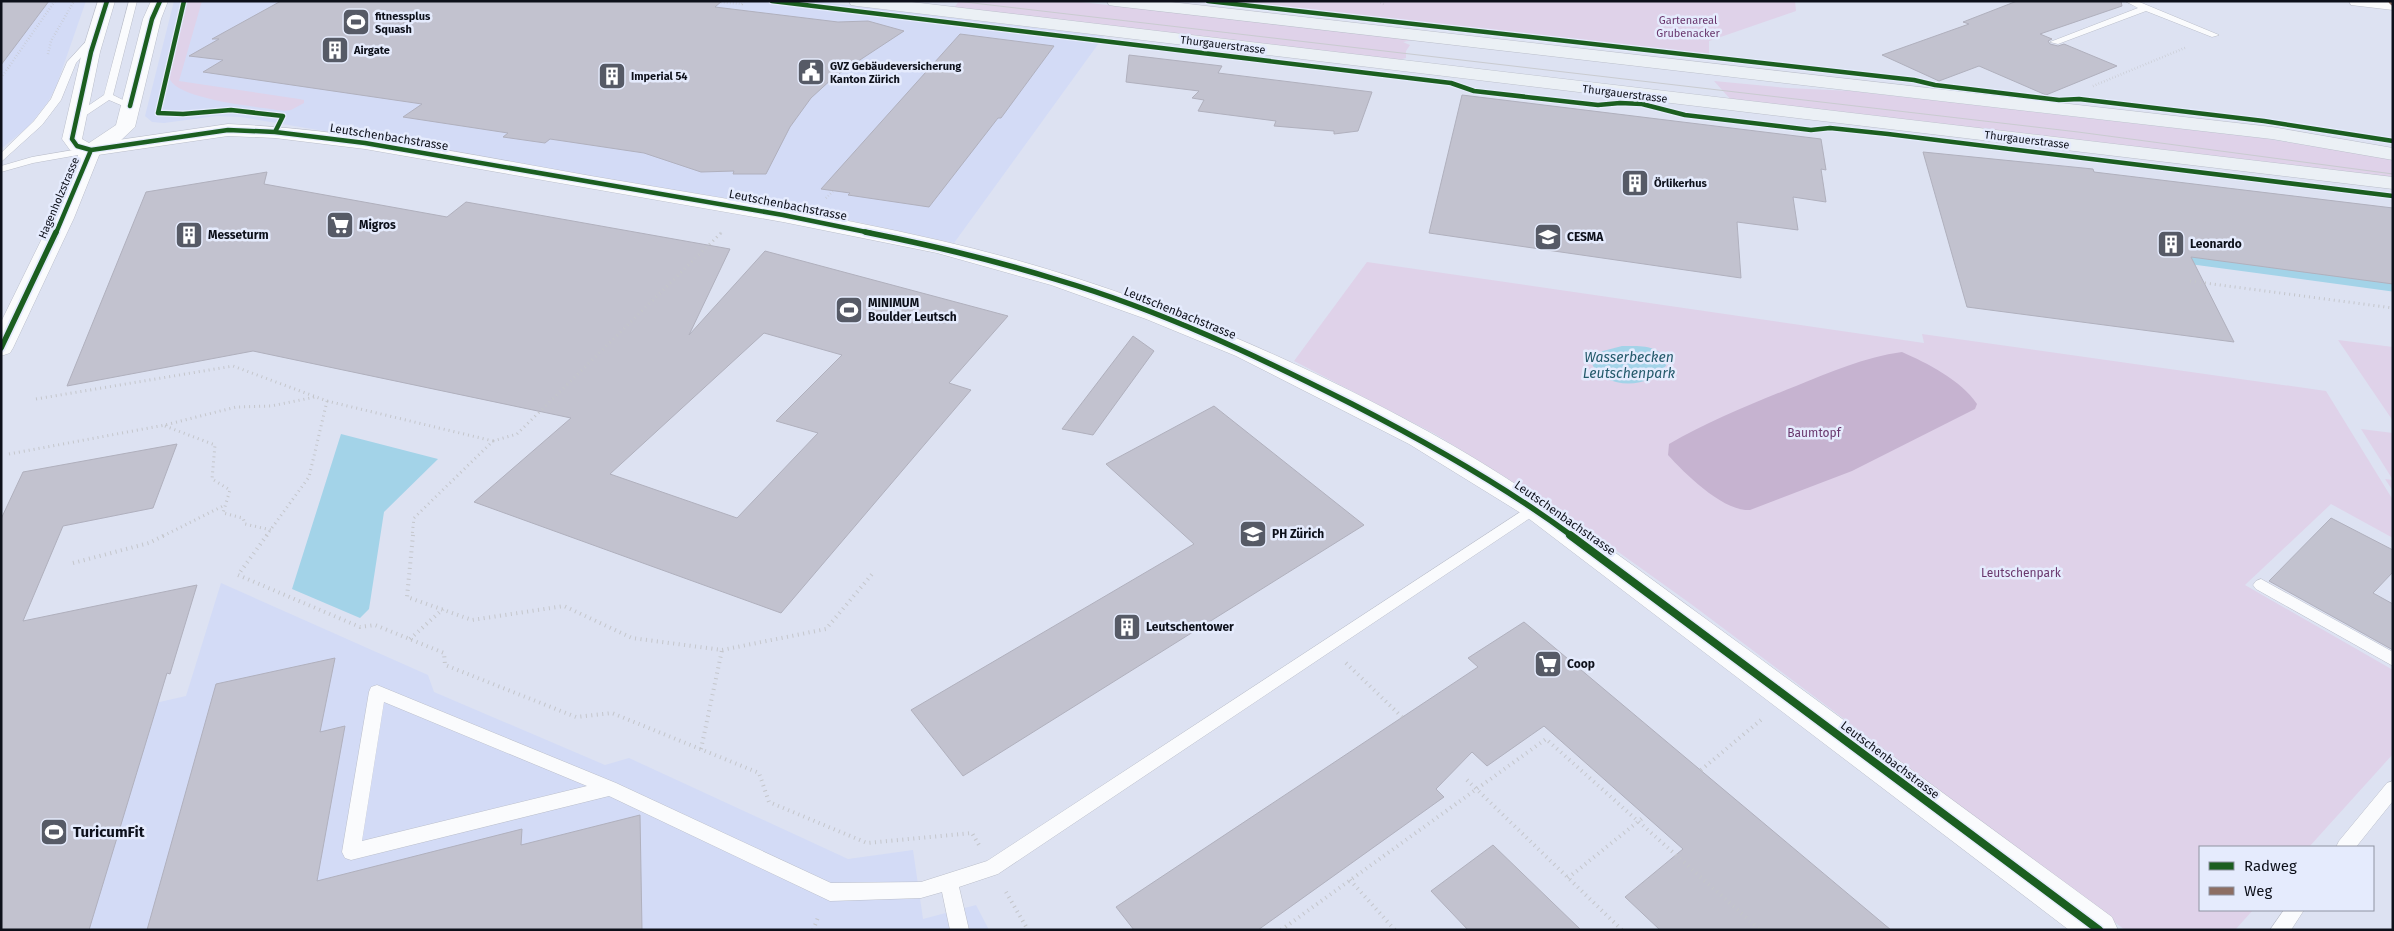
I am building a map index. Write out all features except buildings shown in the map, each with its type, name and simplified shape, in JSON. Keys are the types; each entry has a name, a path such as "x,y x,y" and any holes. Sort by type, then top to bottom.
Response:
{"main road":[{"name":"Thurgauerstrasse","path":"857,1 2393,184"},
{"path":"1115,1 2272,133 2393,154"},
{"path":"1714,104 1696,92 1696,79 1706,76 1745,73"}],"street":[{"name":"Hagenholzstrasse","path":"91,150 77,146 72,139 79,116 94,38 107,1"},
{"name":"Hagenholzstrasse","path":"1,348 63,218 91,150 111,139 125,127 152,19 160,1"},
{"path":"2357,1 2393,5"},
{"name":"Leutschenbachstrasse","path":"91,150 228,130 275,132 343,140 783,215 940,246 1059,280 1155,314 1245,351 1419,438 1534,508 2099,930"}],"lane":[{"path":"79,116 108,96 133,1"},
{"path":"2129,1 2215,36"},
{"path":"2055,42 2145,8"},
{"path":"1,159 38,124 56,100 72,62 94,38"},
{"path":"108,96 130,106"},
{"path":"1,169 32,160 91,150"},
{"path":"610,788 351,852 377,692 610,788 830,892 921,890 949,882 992,868 1534,508"},
{"path":"2261,585 2393,660"},
{"path":"2346,846 2393,788"},
{"path":"949,882 960,930"},
{"path":"2279,930 2294,911"}],"path":[{"path":"1,78 55,1"},
{"path":"706,1 742,4 744,1"},
{"path":"2087,88 2215,36"},
{"path":"1,71 6,70"},
{"path":"728,226 517,434 493,441 414,518 407,596 472,620 564,606 632,638 722,650 826,629 873,573"},
{"path":"2190,281 2393,308"},
{"path":"36,399 233,366 327,401 493,441"},
{"path":"9,454 165,425 236,407 271,406 316,396"},
{"path":"327,401 309,477 238,575 360,627 375,625 444,653 445,665 576,717 612,713 759,773 769,802 867,843 972,833 1028,930"},
{"path":"165,425 215,445 212,479 230,490 223,513 243,518 245,524 271,530"},
{"path":"73,563 149,543 225,505"},
{"path":"410,639 443,609"},
{"path":"1327,645 1402,717"},
{"path":"701,749 722,650"},
{"path":"1701,770 1764,718"},
{"path":"1281,930 1546,739 1760,930"},
{"path":"1468,780 1622,930"},
{"path":"1568,878 1645,816"},
{"path":"1350,880 1395,930"}],"shaded area":[{"path":"1,1 86,1 56,87 48,102 29,126 1,149"},
{"path":"174,1 813,1 1104,36 954,243 830,216 241,117 216,116 164,123 152,122 145,116"},
{"path":"221,583 428,675 434,692 605,765 629,758 848,859 913,850 923,919 976,905 989,930 1,930 1,738 186,696"}],"green space":[{"path":"188,1 202,1 179,81 299,99 304,100 304,103 291,110 284,111 239,105 202,97 174,85 169,77"},
{"path":"959,1 1072,1 1413,40 1403,42 1410,45 1406,51 1406,58 1398,60 954,8"},
{"name":"Gartenareal Grubenacker","path":"1236,1 1795,1 1796,11 1709,41 1709,54"},
{"path":"1714,81 1787,88 1852,91 2262,138 2393,159 2393,177 1732,101"},
{"name":"Leutschenpark","path":"1367,262 1924,343 1922,334 2326,391 2393,500 2393,538 2331,504 2245,585 2393,670 2393,754 2310,846 2199,846 2199,911 2252,911 2235,930 2125,930 1691,604 1589,531 1435,434 1294,361"},
{"path":"2338,340 2393,347 2393,421"},
{"name":"Baumtopf","path":"1902,352 1922,361 1962,387 1977,404 1975,409 1852,471 1750,510 1729,505 1717,498 1684,472 1668,455 1669,444 1731,413 1822,375 1875,357"},
{"path":"2361,429 2393,433 2393,480"},
{"path":"2385,479 2393,480 2393,491"}],"water":[{"name":"Wasserbecken Leutschenpark","path":"1622,346 1642,346 1655,350 1664,357 1667,364 1660,372 1641,382 1629,383 1607,379 1598,373 1592,364 1594,356 1603,351"},
{"path":"341,434 438,459 384,512 369,609 360,618 292,589"}],"waterway":[{"path":"2179,257 2393,286"}],"tram line":[{"path":"956,1 2078,132 2393,174"}],"marked path":[{"path":"2390,1 2393,4"}],"cycle path":[{"path":"107,1 91,52 72,139 77,146 91,150 228,130 275,132 365,143 783,215 940,247 1059,280 1155,314 1245,351 1419,438 1534,508 2099,930"},
{"path":"130,106 152,19 160,1"},
{"path":"184,1 158,113 183,114 231,110 283,116 275,132"},
{"path":"772,1 1451,83 1474,91 1598,105 1609,103 1642,104 1664,108 1685,115 1811,130 1830,128 1888,134 2393,196"},
{"path":"1208,1 1914,80 1935,85 2059,100 2079,99 2264,121 2393,141"},
{"path":"1,348 63,218 91,150"}],"place":[{"name":"fitnessplus Squash","path":"356,22"},
{"name":"Airgate","path":"335,50"},
{"name":"GVZ Gebäudeversicherung Kanton Zürich","path":"811,72"},
{"name":"Imperial 54","path":"612,76"},
{"name":"Örlikerhus","path":"1635,183"},
{"name":"Migros","path":"340,225"},
{"name":"Messeturm","path":"189,235"},
{"name":"CESMA","path":"1548,237"},
{"name":"Leonardo","path":"2171,244"},
{"name":"MINIMUM Boulder Leutsch","path":"849,310"},
{"name":"PH Zürich","path":"1253,534"},
{"name":"Leutschentower","path":"1127,627"},
{"name":"Coop","path":"1548,664"},
{"name":"TuricumFit","path":"54,832"}]}
